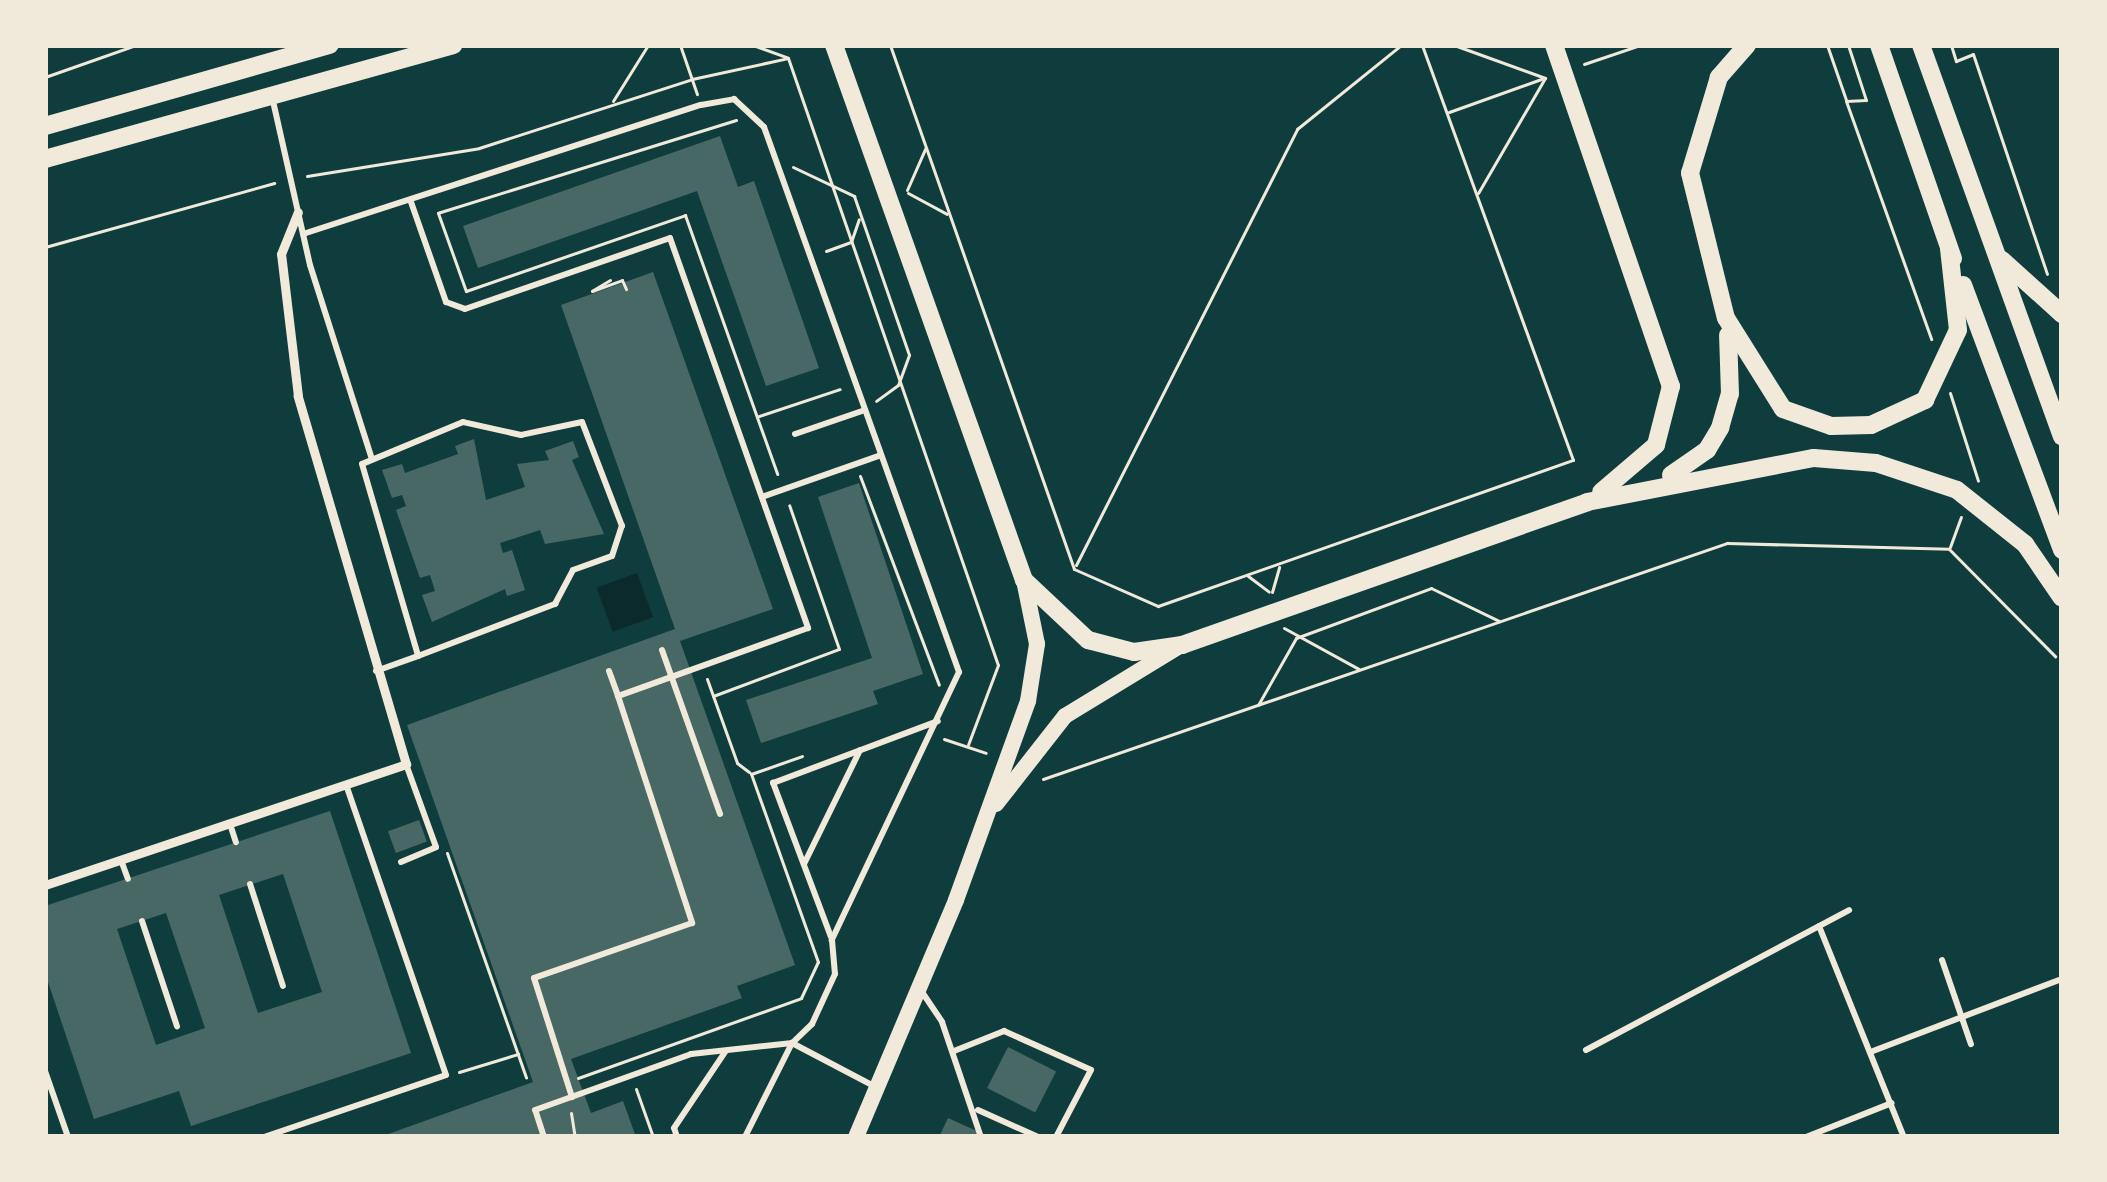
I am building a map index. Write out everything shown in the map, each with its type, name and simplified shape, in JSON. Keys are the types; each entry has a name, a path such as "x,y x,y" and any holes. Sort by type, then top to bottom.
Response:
{"main road":[{"path":"45,126 330,45"},
{"path":"45,159 453,45"},
{"path":"834,45 1024,580 1036,669 988,814 856,1137"},
{"path":"1554,45 1671,386 1656,445 1587,502"},
{"path":"988,814 1089,698 1182,645 1275,603 1684,470 1720,428 1730,394 1726,318 1690,173 1718,77 1748,45"},
{"path":"1879,45 1949,249 2062,550"},
{"path":"1921,45 2062,436"},
{"path":"1987,236 2019,282 2061,314"},
{"path":"1726,318 1760,382 1802,420 1851,425 1899,418 1943,374 1958,330 1949,249"},
{"path":"1647,484 1814,458 1914,472 1969,498 2025,544 2062,598"},
{"path":"1024,580 1042,606 1088,640 1134,652 1182,645"}],"street":[{"path":"45,885 406,764 294,376 280,254 298,212"}],"lane":[{"path":"272,97 303,234 371,456 361,482 418,656"},
{"path":"303,234 701,105 734,99 753,109 776,160 959,672 940,720 913,756 832,940"},
{"path":"411,202 446,302 465,309 670,238 808,628 618,696"},
{"path":"795,434 865,410"},
{"path":"371,456 463,422 520,435 582,422 622,526 612,556 573,570 555,604 376,671"},
{"path":"762,497 880,455"},
{"path":"662,650 719,814"},
{"path":"574,1100 534,978 692,922 609,671"},
{"path":"745,1137 792,1042 812,1024 835,974 832,940 773,783 940,720"},
{"path":"804,864 860,750"},
{"path":"400,862 436,847 406,764"},
{"path":"264,1137 446,1075 346,785"},
{"path":"230,824 236,842"},
{"path":"122,860 128,879"},
{"path":"250,884 284,986"},
{"path":"1586,1050 1849,910"},
{"path":"142,921 177,1026"},
{"path":"1819,926 1904,1137"},
{"path":"1942,960 1971,1044"},
{"path":"1873,1051 2062,979"},
{"path":"920,988 979,1111 981,1137"},
{"path":"954,1051 1004,1031 1091,1070 1056,1137"},
{"path":"544,1137 535,1110 574,1100 692,1054 792,1042 877,1087"},
{"path":"677,1137 674,1128 725,1052"},
{"path":"45,1071 68,1137"},
{"path":"1806,1137 1892,1103"},
{"path":"979,1111 1038,1137"}],"path":[{"path":"45,77 136,45"},
{"path":"612,103 648,45"},
{"path":"680,45 701,105"},
{"path":"753,45 788,58"},
{"path":"890,45 1074,569 1158,606 1573,460 1422,45"},
{"path":"1074,569 1298,129 1401,45"},
{"path":"1454,45 1545,78 1477,195"},
{"path":"1827,45 1979,478 1949,549"},
{"path":"1846,101 1866,100 1848,45"},
{"path":"1951,45 1956,61 1972,54"},
{"path":"1970,45 2061,314"},
{"path":"45,247 292,178 479,148 612,103 788,58"},
{"path":"788,58 998,664 968,745"},
{"path":"926,148 906,192 950,215"},
{"path":"776,160 854,196 910,355 898,385 865,410"},
{"path":"851,242 860,215"},
{"path":"811,256 851,242"},
{"path":"610,280 592,290 622,280 626,289"},
{"path":"757,417 842,388"},
{"path":"855,475 864,477 943,698"},
{"path":"766,508 805,494"},
{"path":"1022,770 1051,783 1727,543 1949,549 2055,656"},
{"path":"1275,603 1280,563"},
{"path":"1246,575 1275,603 1296,638 1363,671"},
{"path":"1256,708 1296,638 1431,588 1501,622"},
{"path":"702,666 737,763 751,774"},
{"path":"930,736 968,745 1003,761"},
{"path":"436,847 447,851 526,1077"},
{"path":"567,1082 686,1039"},
{"path":"446,1075 518,1054"},
{"path":"633,1082 653,1137"},
{"path":"574,1100 569,1120 575,1137"}],"water":[{"path":"637,573 653,617 613,632 597,588"}],"building":[{"path":"720,136 738,187 754,181 819,368 766,386 697,191 478,268 463,226"},
{"path":"653,272 773,609 680,641 795,965 737,986 742,998 571,1059 591,1113 623,1101 636,1137 380,1137 533,1082 407,725 675,629 561,305"},
{"path":"474,439 486,500 525,487 517,464 549,460 545,451 573,441 579,457 572,460 604,534 545,544 540,530 500,543 503,553 512,550 525,590 507,596 505,589 432,622 422,595 435,591 430,575 420,578 396,510 406,506 402,495 392,498 382,470 402,464 405,473 458,454 455,446"},
{"path":"859,483 923,674 873,691 878,704 761,743 746,700 872,658 818,497"},
{"path":"330,811 411,1053 191,1126 179,1091 94,1119 45,973 45,906","holes":["283,874 322,992 258,1013 219,895","166,913 205,1028 156,1045 117,929"]},
{"path":"419,820 427,842 396,853 388,831"},
{"path":"1008,1047 1056,1072 1035,1113 987,1088"},
{"path":"948,1118 990,1137 939,1137"}]}
